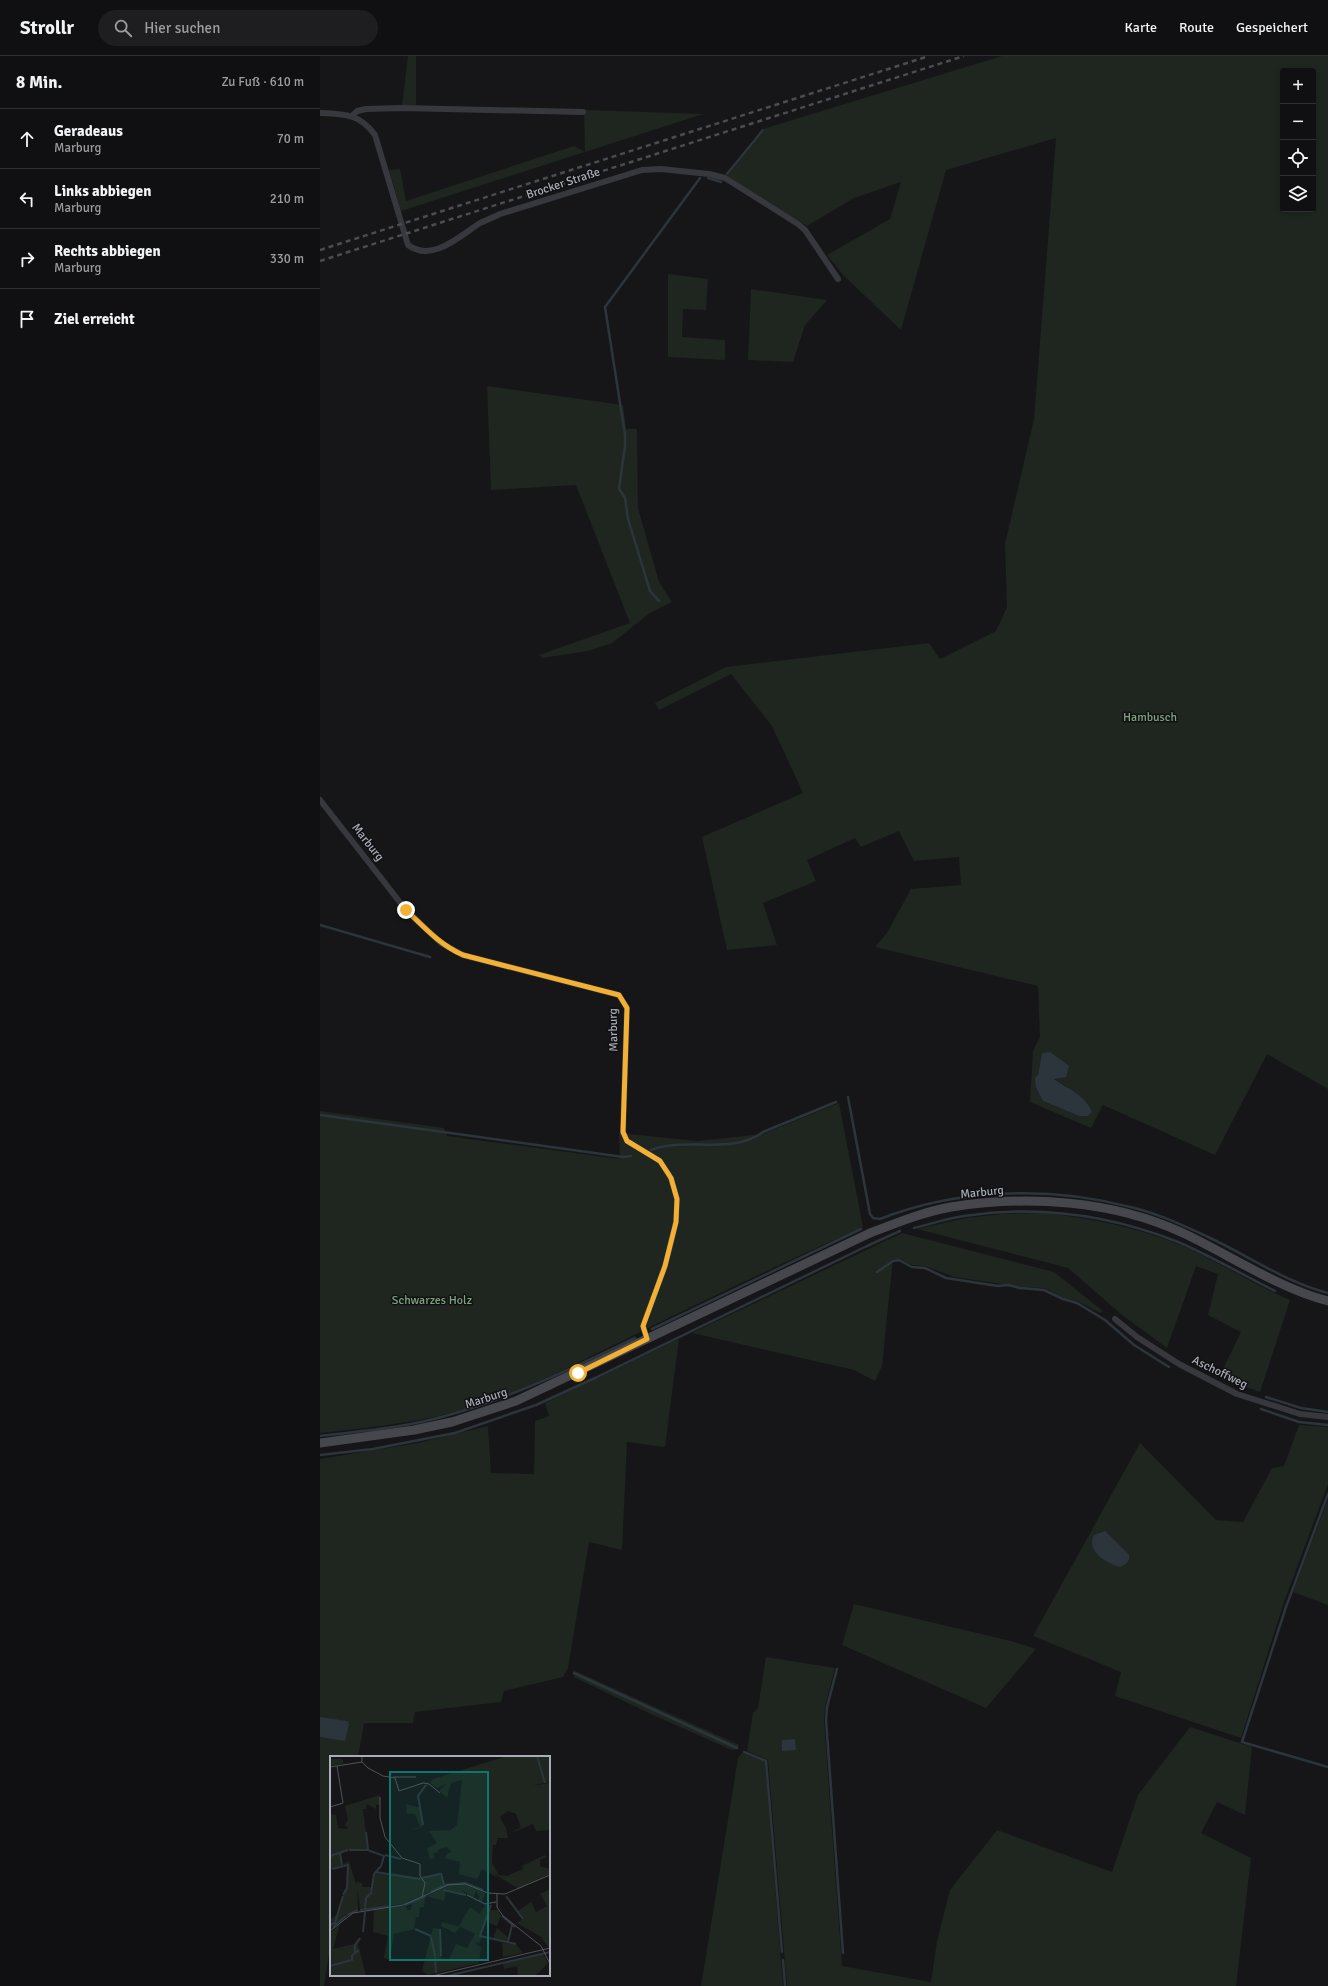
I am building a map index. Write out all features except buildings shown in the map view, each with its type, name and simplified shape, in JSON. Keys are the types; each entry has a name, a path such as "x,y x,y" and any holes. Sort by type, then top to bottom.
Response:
{"street":[{"name":"Brocker Straße","path":"352,116 357,111 366,109 388,108 583,112"},
{"name":"Brocker Straße","path":"320,113 352,116 367,124 375,135 408,245 414,250 435,250 482,222 500,214 642,170 661,168 710,174 725,178 732,182 805,230 838,279"},
{"name":"Marburg","path":"320,800 406,910 441,943 463,955 619,995 624,1001 627,1008 623,1132 627,1141 660,1161 671,1178 677,1199 676,1222 665,1266 643,1326 647,1339"},
{"name":"Marburg","path":"320,1443 414,1430 452,1422 516,1401 850,1242 902,1220 950,1207 1001,1201 1043,1201 1088,1206 1128,1214 1181,1232 1280,1282 1328,1301"},
{"name":"Aschoffweg","path":"1115,1319 1137,1337 1179,1364 1237,1394 1300,1414 1328,1417"}],"green space":[{"path":"408,56 416,56 416,105 402,105"},
{"name":"Hambusch","path":"1002,56 1328,56 1328,1089 1267,1054 1215,1155 1103,1105 1091,1128 1030,1102 1033,1051 1040,1037 1038,986 875,947 887,933 911,889 961,885 959,857 914,861 899,831 861,847 855,838 807,860 816,881 763,903 777,945 727,950 702,837 803,793 772,726 731,674 659,710 655,703 726,667 929,643 940,659 996,631 1007,607 1005,544 1034,419 1056,138 946,170 901,330 844,276 827,255 890,219 901,182 854,198 807,226 727,176 766,128","holes":["1042,1053 1053,1078 1070,1089 1079,1116 1043,1101 1038,1075"]},
{"path":"584,110 703,114 585,152"},
{"path":"574,146 585,152 401,211 389,170 400,169 406,201"},
{"path":"668,274 708,279 706,310 683,309 682,337 725,340 725,360 668,357"},
{"path":"751,289 827,300 805,325 793,362 748,360"},
{"path":"487,386 623,405 626,429 637,429 638,508 659,582 672,602 650,613 612,643 588,651 542,658 539,655 630,623 576,485 491,490"},
{"name":"Schwarzes Holz","path":"839,1103 863,1227 748,1280 567,1368 498,1398 435,1417 320,1433 320,1111 444,1128 447,1136 620,1159 619,1133 697,1141 763,1134"},
{"path":"1044,1213 1112,1224 1162,1238 1192,1250 1290,1300 1260,1392 1219,1377 1241,1332 1208,1315 1218,1274 1196,1266 1167,1348 1122,1315 1068,1268 917,1229 966,1218 1003,1214"},
{"path":"902,1233 1054,1272 1103,1311 1100,1313 1077,1301 1064,1298 1045,1288 1021,1287 955,1277 925,1266 912,1265 900,1259 893,1259 882,1366 875,1381 854,1370 692,1333"},
{"path":"679,1339 665,1447 627,1442 622,1550 589,1542 568,1668 563,1677 504,1691 501,1702 415,1712 413,1723 364,1723 358,1756 330,1756 330,1947 324,1986 320,1986 320,1459 418,1443 488,1426 491,1473 534,1474 535,1421 549,1416 545,1403"},
{"path":"1299,1425 1328,1427 1328,1484 1283,1605 1241,1738 1115,1696 1121,1672 1033,1636 1140,1443 1216,1520 1243,1522 1272,1468 1284,1466"},
{"path":"1328,1499 1328,1605 1293,1592"},
{"path":"854,1604 1011,1641 1036,1649 986,1708 842,1645"},
{"path":"766,1657 835,1668 825,1707 824,1720 842,1966 931,1982 937,1941 950,1890 997,1830 1112,1872 1138,1795 1190,1727 1252,1747 1245,1815 1217,1802 1201,1833 1251,1858 1236,1986 787,1986 768,1760 747,1751 753,1713 758,1708"},
{"path":"573,1670 739,1745 737,1749 732,1750 653,1715 574,1677"},
{"path":"742,1753 765,1762 783,1986 701,1986 738,1758"}],"shaded area":[{"path":"1050,1052 1069,1066 1066,1077 1054,1079 1076,1093 1085,1101 1092,1112 1088,1116 1079,1116 1043,1101 1036,1087 1035,1078 1038,1075 1042,1053"},
{"path":"1105,1531 1129,1555 1127,1562 1120,1567 1104,1560 1095,1551 1092,1541 1094,1535"},
{"path":"320,1717 347,1721 349,1724 345,1741 320,1737"},
{"path":"795,1739 796,1750 782,1751 782,1740"}],"waterway":[{"path":"727,174 763,130"},
{"path":"659,601 650,591 628,519 625,498 619,489 625,446 625,435 605,307 700,178"},
{"path":"708,178 721,182"},
{"path":"320,925 430,957"},
{"path":"848,1097 870,1214 873,1218 880,1219 909,1209 970,1196 1033,1193 1065,1195 1096,1200 1137,1209 1168,1219 1223,1244 1297,1283 1328,1293"},
{"path":"651,1150 664,1146 722,1145 737,1143 750,1139 763,1132 836,1102"},
{"path":"320,1115 623,1157 631,1156"},
{"path":"914,1228 958,1217 991,1213 1046,1212 1100,1219 1126,1225 1178,1242 1215,1259 1275,1291"},
{"path":"652,1329 861,1229"},
{"path":"320,1455 373,1449 455,1433 536,1405 900,1231"},
{"path":"877,1272 893,1261 899,1260 912,1267 925,1268 946,1278 998,1286 1008,1285 1020,1288 1044,1290 1063,1299 1077,1303 1105,1320 1134,1345 1169,1367"},
{"path":"320,1436 420,1422 476,1407 545,1380 635,1338"},
{"path":"1266,1397 1301,1408 1328,1412"},
{"path":"1261,1409 1299,1422 1328,1425"},
{"path":"1328,1494 1286,1607 1242,1742 1328,1767"},
{"path":"837,1669 827,1707 826,1720 843,1953"},
{"path":"574,1673 737,1748"},
{"path":"744,1752 766,1761 782,1952"},
{"path":"783,1960 785,1986"}],"railway":[{"path":"320,250 929,56"},
{"path":"320,261 964,56"}],"route":[{"path":"406,910 441,943 455,952 619,995 627,1008 623,1132 627,1141 660,1161 671,1178 677,1199 676,1222 665,1266 643,1326 647,1339 578,1373"}]}
